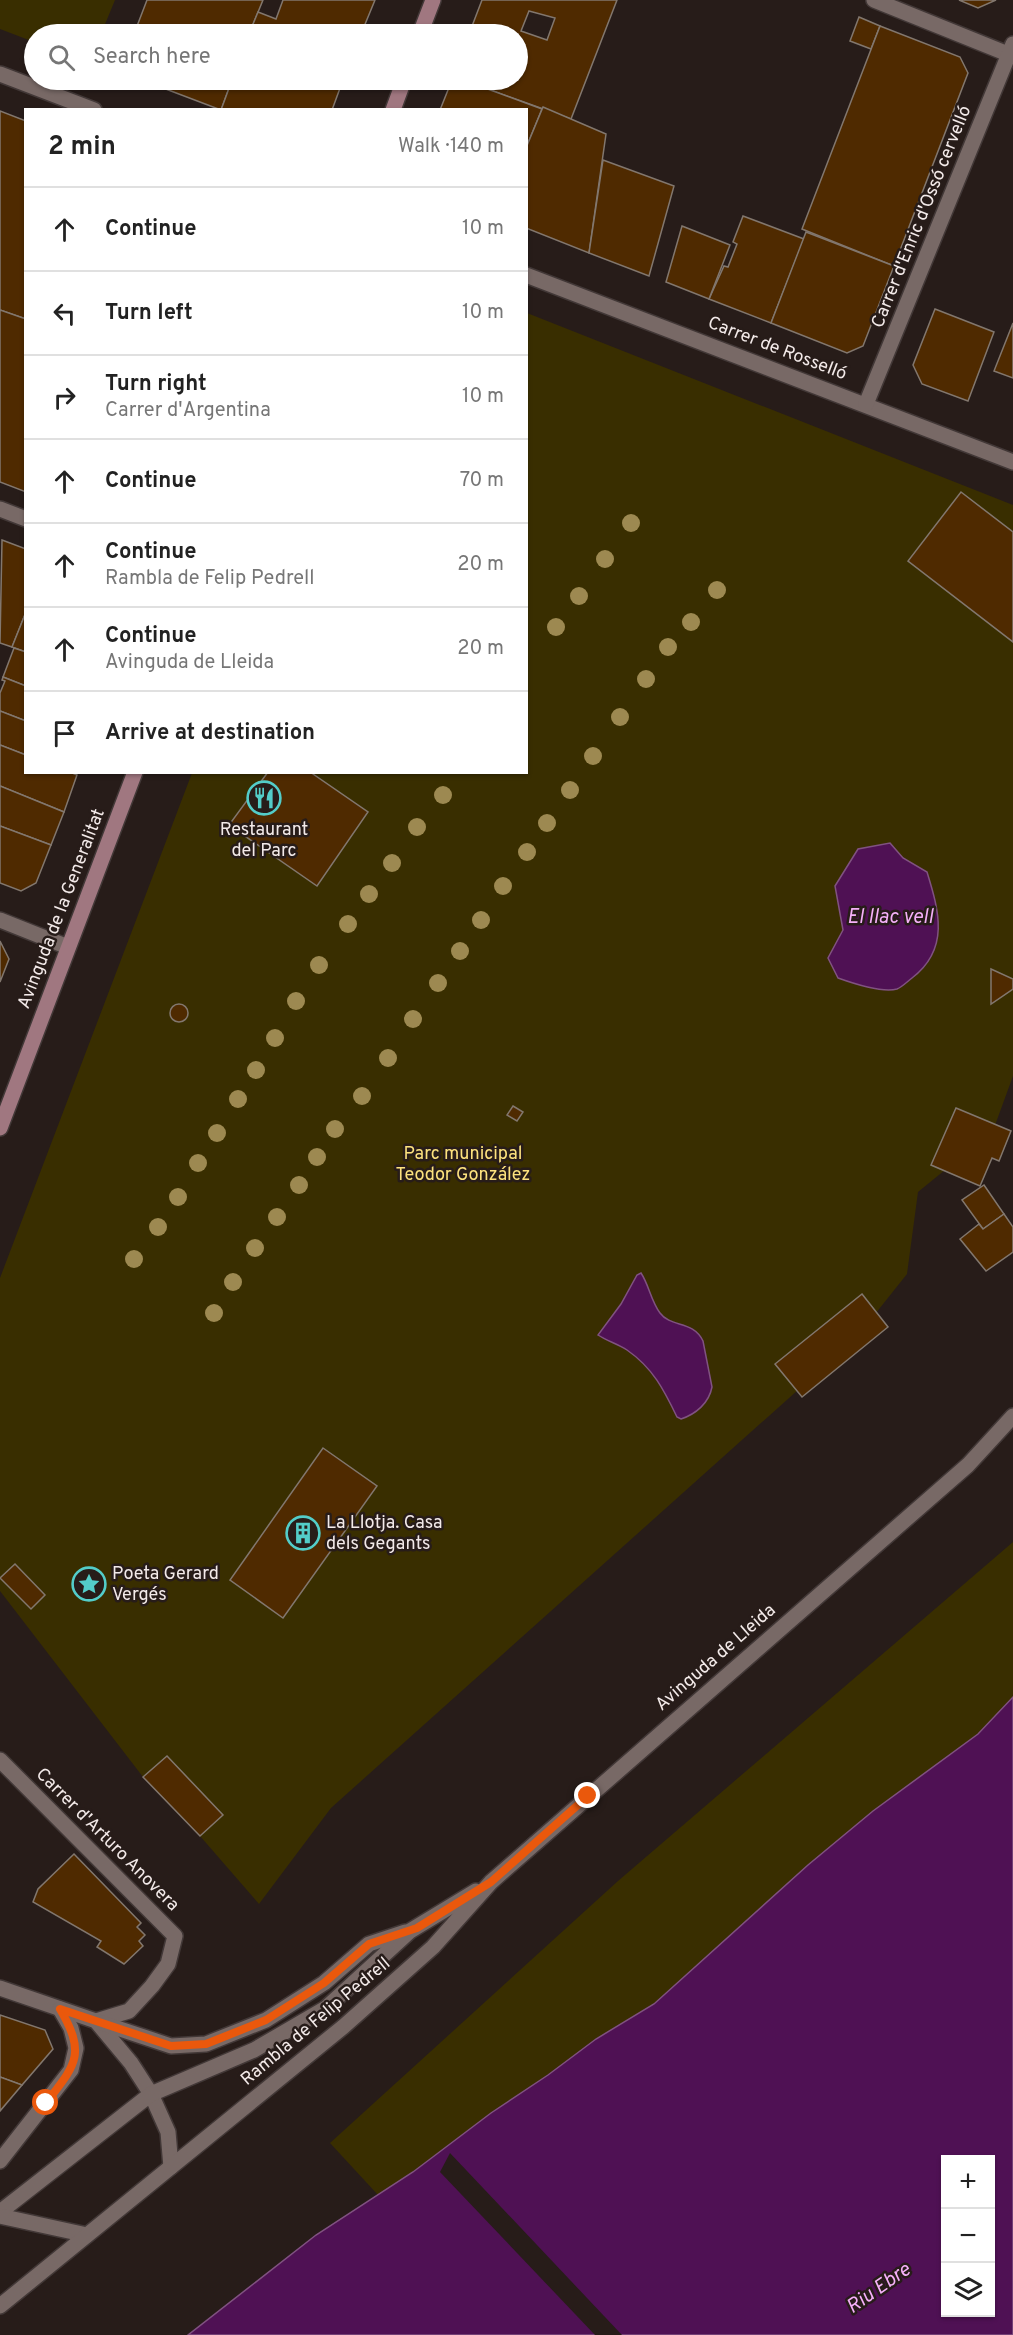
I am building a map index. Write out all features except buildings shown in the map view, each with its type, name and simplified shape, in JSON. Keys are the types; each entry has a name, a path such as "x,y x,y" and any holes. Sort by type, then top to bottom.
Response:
{"street":[{"path":"424,24 433,0"},
{"path":"874,0 1012,51"},
{"name":"Carrer d'Enric d'Ossó cervelló","path":"866,404 1012,51"},
{"path":"0,74 24,83"},
{"path":"42,90 89,108"},
{"path":"394,108 400,90"},
{"name":"Carrer de Rosselló","path":"528,276 1013,462"},
{"path":"0,509 24,518"},
{"name":"Avinguda de la Generalitat","path":"0,1128 134,774"},
{"path":"0,920 68,947"},
{"name":"Avinguda de Lleida","path":"491,1882 968,1465 1013,1416"},
{"name":"Carrer d'Arturo Anovera","path":"0,1760 175,1936 168,1964 129,2012 96,2021"},
{"name":"Rambla de Felip Pedrell","path":"0,2214 151,2094 255,2050 326,2008 410,1931 491,1882"},
{"name":"Rambla de Felip Pedrell","path":"0,2306 343,2027 429,1950 491,1882"},
{"path":"0,1989 171,2046 206,2044 266,2020 324,1983 369,1944 410,1931"},
{"path":"0,2161 71,2070 76,2048 71,2028 60,2009"},
{"path":"96,2021 131,2063 151,2094 168,2132 171,2167"},
{"path":"0,2214 87,2235"}],"green space":[{"path":"0,0 115,0 105,24 24,24 24,38 0,29"},
{"name":"Parc municipal Teodor González","path":"528,313 1013,505 1013,1076 990,1139 956,1161 918,1192 907,1274 856,1338 331,1808 259,1904 200,1836 143,1777 0,1591 0,1278 192,774 528,774"},
{"path":"1013,1542 1013,1697 978,1734 808,1865 654,2004 596,2039 378,2195 330,2143 618,1881"}],"water":[{"name":"El llac vell","path":"890,843 903,858 927,872 938,915 938,929 937,942 924,967 901,987 884,990 838,978 828,958 843,930 835,886 858,849"},
{"path":"641,1273 660,1313 670,1321 694,1330 703,1341 712,1387 701,1407 681,1419 677,1417 662,1389 644,1364 627,1350 598,1335 621,1304 637,1275"},
{"name":"Riu Ebre","path":"1013,1697 1013,2335 188,2335 316,2235 413,2172 491,2113 596,2039 654,2004 808,1865 873,1811 978,1734"}],"pier":[{"path":"450,2153 622,2335 595,2335 440,2172"}],"place":[{"name":"Restaurant del Parc","path":"264,798"},
{"name":"La Llotja. Casa dels Gegants","path":"303,1533"},
{"name":"Poeta Gerard Vergés","path":"89,1584"}],"route":[{"path":"46,2103 71,2070 76,2048 71,2028 60,2009 171,2046 206,2044 266,2020 324,1983 369,1944 417,1928 491,1882 588,1796"}]}
